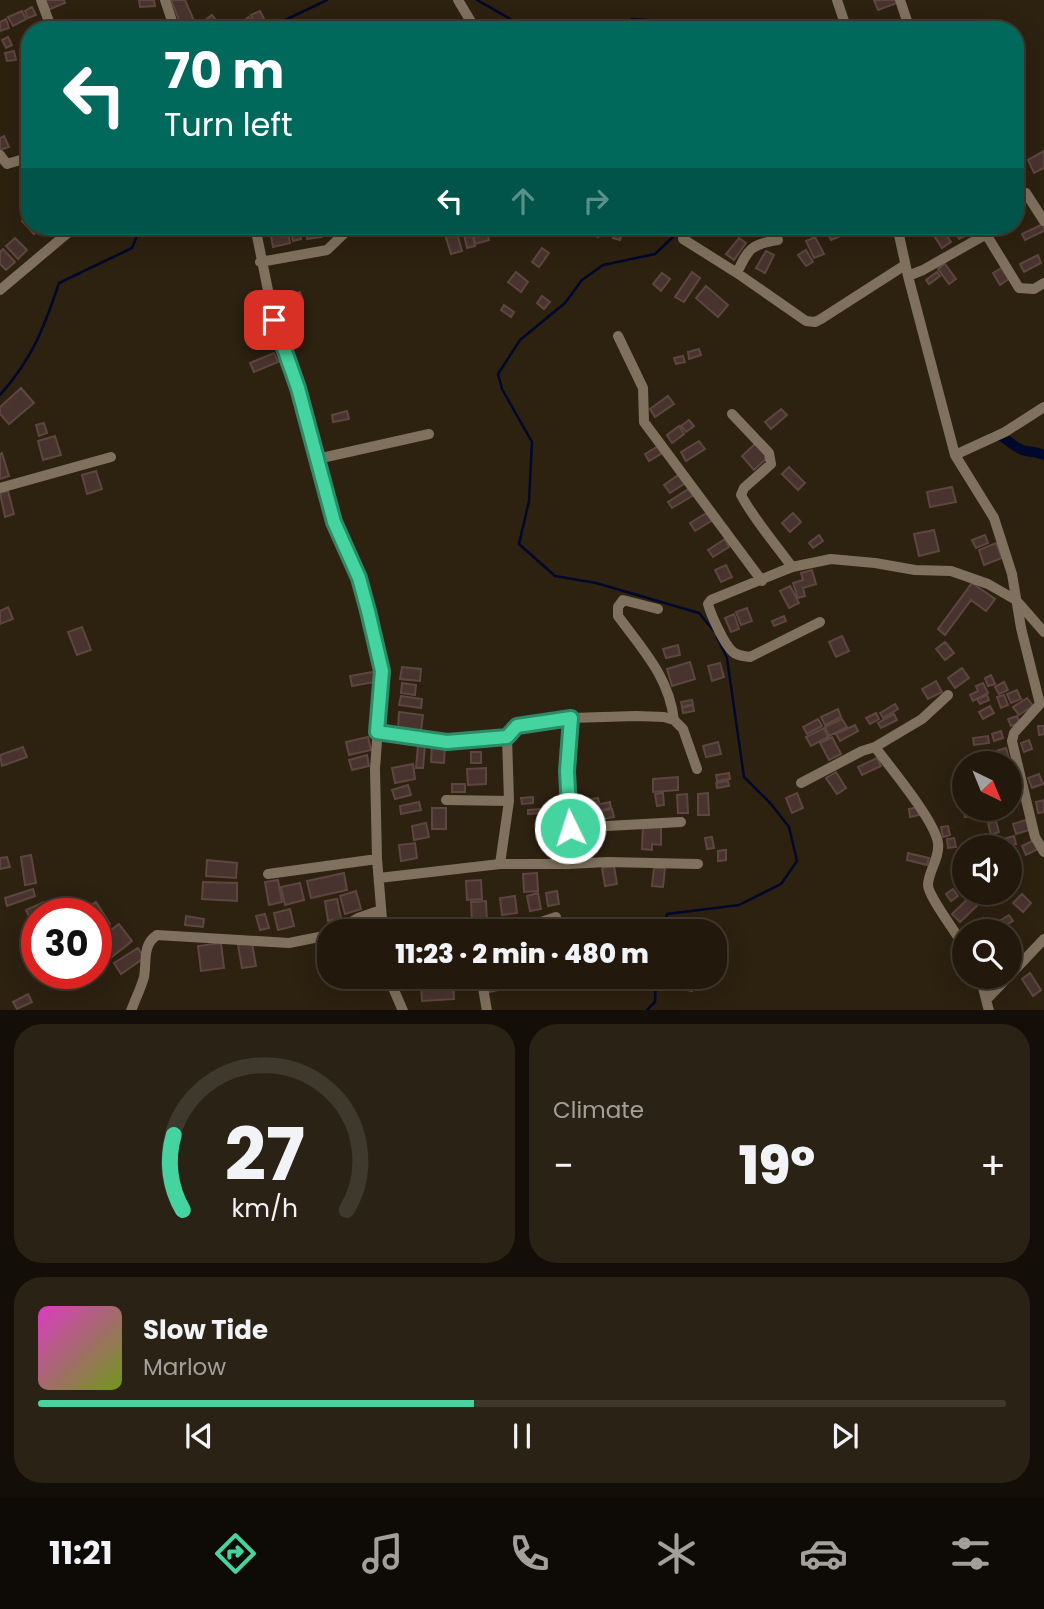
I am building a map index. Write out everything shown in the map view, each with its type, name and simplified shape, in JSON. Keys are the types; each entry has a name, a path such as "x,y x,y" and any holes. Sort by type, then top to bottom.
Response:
{"street":[{"path":"41,0 49,21"},
{"path":"165,0 172,21"},
{"path":"458,0 470,21"},
{"path":"838,0 844,21"},
{"path":"900,0 907,21"},
{"path":"0,155 7,164 21,160"},
{"path":"1024,194 1044,221"},
{"path":"0,290 65,235"},
{"path":"256,235 274,320 298,388 334,522 359,578 379,658 382,690 375,769 377,859 382,919"},
{"path":"260,262 327,250 343,235"},
{"path":"899,235 955,454 994,518 1012,574 1021,628 1040,704 1014,733 1012,741 1035,837 1044,852"},
{"path":"908,276 923,270 976,235"},
{"path":"986,235 1019,289 1034,289 1044,283"},
{"path":"683,239 806,321 815,322 905,265"},
{"path":"737,273 751,247 778,240"},
{"path":"618,335 643,388 644,422 762,581"},
{"path":"955,454 1005,432 1044,407"},
{"path":"732,414 772,459 771,464 744,488 741,495 754,517 792,567"},
{"path":"317,459 429,434"},
{"path":"0,488 111,457"},
{"path":"820,622 750,657 731,651 711,615 709,604 711,600 792,567 831,559 915,570 951,571 988,584 1016,600 1044,632"},
{"path":"658,609 623,600 618,607 618,616 667,687 674,720"},
{"path":"802,783 862,751 875,747 922,719 948,695"},
{"path":"377,732 447,742 507,737 517,726 571,718 664,716 674,720 683,729 697,769"},
{"path":"568,864 570,828 567,771 571,718"},
{"path":"500,864 509,801 507,737"},
{"path":"875,747 931,825 938,843 928,885 931,896 952,928"},
{"path":"446,800 509,801"},
{"path":"570,828 681,822"},
{"path":"268,874 377,859"},
{"path":"379,878 500,864 698,864"},
{"path":"356,919 381,910"},
{"path":"550,919 556,917"},
{"path":"131,1010 144,978 146,948 150,939 158,935 289,943 317,937"},
{"path":"1022,962 1044,939"},
{"path":"394,989 403,1010"},
{"path":"483,989 487,1010"},
{"path":"984,989 989,1010"},
{"path":"987,999 997,989"}],"building":[{"path":"44,0 64,0 65,3 48,10"},
{"path":"139,0 154,0 155,6 140,7"},
{"path":"171,0 185,0 194,21 179,21"},
{"path":"874,0 896,0 897,3 878,10"},
{"path":"32,7 36,15 28,18 25,11"},
{"path":"22,11 26,19 13,26 8,17"},
{"path":"260,11 265,21 254,21 251,15"},
{"path":"212,15 217,21 204,21"},
{"path":"6,19 9,28 0,31 0,22"},
{"path":"8,37 12,45 6,48 2,40"},
{"path":"14,51 16,60 7,61 5,53"},
{"path":"4,136 9,147 0,150 0,138"},
{"path":"1044,151 1044,168 1034,173 1028,160"},
{"path":"1043,224 1044,231 1025,240 1024,233"},
{"path":"289,235 290,243 273,247 271,236"},
{"path":"292,235 300,235 301,239 293,241"},
{"path":"307,235 322,235 322,237 307,239"},
{"path":"445,235 458,235 462,251 451,254"},
{"path":"464,235 473,235 475,246 467,248"},
{"path":"473,235 488,235 489,240 475,244"},
{"path":"829,235 843,235 831,240"},
{"path":"934,235 946,235 951,242 942,248"},
{"path":"815,237 824,254 814,258 806,241"},
{"path":"15,238 27,250 18,259 6,246"},
{"path":"739,238 746,243 734,260 726,254"},
{"path":"542,248 549,253 539,267 532,262"},
{"path":"3,249 15,262 6,270 0,264 0,252"},
{"path":"806,250 813,262 806,266 798,255"},
{"path":"766,251 774,255 765,273 756,268"},
{"path":"1038,255 1041,263 1024,272 1020,264"},
{"path":"945,264 956,279 949,284 938,269"},
{"path":"1003,267 1010,278 1000,285 993,273"},
{"path":"516,272 528,282 521,292 508,282"},
{"path":"692,272 700,278 684,302 675,297"},
{"path":"937,272 940,276 929,284 926,280"},
{"path":"662,273 670,279 661,291 653,284"},
{"path":"706,286 728,305 718,317 696,298"},
{"path":"300,292 303,301 280,308 277,299"},
{"path":"542,296 550,302 544,309 537,303"},
{"path":"504,305 514,312 511,317 501,310"},
{"path":"699,349 701,355 689,359 688,352"},
{"path":"274,353 278,362 254,372 250,363"},
{"path":"683,356 685,362 676,364 674,358"},
{"path":"21,388 34,403 9,424 0,414 0,407"},
{"path":"668,396 674,404 655,417 650,409"},
{"path":"781,409 787,415 771,429 765,422"},
{"path":"347,411 349,419 333,422 332,415"},
{"path":"689,420 694,426 686,432 681,426"},
{"path":"44,423 47,433 39,436 36,425"},
{"path":"679,426 684,434 672,443 667,435"},
{"path":"55,436 61,455 43,460 38,441"},
{"path":"699,441 705,449 686,461 681,452"},
{"path":"756,443 768,457 754,470 742,456"},
{"path":"660,445 664,452 649,461 645,454"},
{"path":"2,453 9,476 0,479 0,454"},
{"path":"789,467 805,483 798,490 782,474"},
{"path":"96,471 102,489 87,494 82,475"},
{"path":"681,473 687,482 670,493 664,485"},
{"path":"952,487 956,502 930,507 927,492"},
{"path":"690,488 694,495 672,508 668,502"},
{"path":"8,491 14,514 5,517 0,493"},
{"path":"708,512 713,520 695,531 690,523"},
{"path":"793,513 801,522 790,532 782,523"},
{"path":"934,530 939,551 919,556 914,534"},
{"path":"819,535 823,541 813,548 809,543"},
{"path":"985,535 988,543 976,548 972,540"},
{"path":"725,539 729,547 713,557 708,550"},
{"path":"996,543 1002,558 984,565 979,550"},
{"path":"726,565 732,577 721,582 715,570"},
{"path":"812,570 816,584 803,588 805,596 798,598 793,583 803,580 801,573"},
{"path":"972,583 995,599 986,611 971,600 945,635 938,629"},
{"path":"790,586 799,603 789,608 780,591"},
{"path":"8,607 13,619 0,624 0,611"},
{"path":"747,608 752,621 741,625 736,612"},
{"path":"734,614 739,629 731,632 725,618"},
{"path":"784,616 786,621 774,626 772,621"},
{"path":"82,627 91,650 77,655 68,632"},
{"path":"842,636 849,651 836,657 829,642"},
{"path":"945,642 954,653 945,660 936,649"},
{"path":"678,645 680,655 666,658 663,649"},
{"path":"690,662 695,679 672,686 667,669"},
{"path":"720,663 724,677 712,681 708,666"},
{"path":"402,667 421,669 420,681 400,679"},
{"path":"962,668 969,678 955,688 948,678"},
{"path":"378,671 380,681 352,686 350,676"},
{"path":"991,675 995,684 988,686 985,678"},
{"path":"936,681 942,692 928,699 922,689"},
{"path":"1004,682 1008,690 999,694 995,687"},
{"path":"402,683 416,685 415,695 401,693"},
{"path":"983,683 988,693 973,701 970,695 978,691 976,686"},
{"path":"1017,690 1021,699 1011,703 1007,694"},
{"path":"987,695 989,700 980,704 977,699"},
{"path":"1004,695 1008,705 1001,708 997,697"},
{"path":"401,696 422,699 421,708 399,705"},
{"path":"1027,698 1033,706 1019,715 1013,707"},
{"path":"692,700 693,704 682,707 681,702"},
{"path":"895,704 898,709 883,718 880,713"},
{"path":"693,705 694,711 683,713 682,708"},
{"path":"990,706 994,713 983,719 979,712"},
{"path":"838,709 841,717 825,725 821,717"},
{"path":"399,712 423,715 421,731 398,728"},
{"path":"876,713 879,719 870,724 866,718"},
{"path":"894,714 897,720 881,728 878,723"},
{"path":"1017,716 1020,723 1011,726 1008,719"},
{"path":"818,719 822,726 807,734 803,727"},
{"path":"842,719 847,727 829,736 825,727"},
{"path":"855,725 858,731 840,741 836,734"},
{"path":"1038,726 1044,726 1044,734 1039,735"},
{"path":"824,728 828,737 811,746 806,737"},
{"path":"1001,731 1003,738 994,741 992,734"},
{"path":"988,736 989,743 974,745 973,738"},
{"path":"368,737 371,750 349,755 346,742"},
{"path":"832,737 841,754 829,760 820,743"},
{"path":"1029,740 1032,749 1024,752 1021,743"},
{"path":"718,742 721,754 706,757 703,746"},
{"path":"432,744 445,745 444,763 431,762"},
{"path":"418,745 425,745 423,768 416,768"},
{"path":"23,747 27,757 2,766 0,755"},
{"path":"471,752 481,752 481,763 471,763"},
{"path":"367,755 369,766 352,770 349,760"},
{"path":"877,758 881,766 862,775 858,767"},
{"path":"413,764 415,779 395,783 392,768"},
{"path":"486,768 486,784 468,785 467,769"},
{"path":"836,772 846,788 837,794 826,778"},
{"path":"729,773 730,779 717,781 716,775"},
{"path":"1039,774 1043,784 1032,788 1028,778"},
{"path":"678,777 678,790 653,792 653,779"},
{"path":"728,781 729,786 717,788 716,783"},
{"path":"452,784 465,784 465,792 452,792"},
{"path":"408,785 411,795 395,799 392,790"},
{"path":"663,793 664,805 657,806 655,794"},
{"path":"708,793 709,815 698,815 698,794"},
{"path":"797,793 803,808 792,813 786,798"},
{"path":"687,794 688,813 678,813 677,795"},
{"path":"533,797 533,803 522,804 521,798"},
{"path":"598,798 599,802 586,804 585,800"},
{"path":"1044,800 1044,812 1038,813 1036,802"},
{"path":"419,802 421,810 401,814 400,806"},
{"path":"610,802 611,808 588,813 587,807"},
{"path":"918,807 919,815 910,817 909,809"},
{"path":"432,808 446,808 446,829 432,829"},
{"path":"541,809 542,813 528,814 528,810"},
{"path":"612,809 614,817 589,822 588,814"},
{"path":"1026,820 1029,830 1016,834 1013,824"},
{"path":"996,821 999,832 991,835 988,823"},
{"path":"426,823 429,837 414,840 412,826"},
{"path":"643,826 661,826 661,845 652,844 652,850 642,849"},
{"path":"948,826 950,835 943,837 941,827"},
{"path":"712,837 714,848 707,849 705,838"},
{"path":"952,838 952,848 948,848 947,839"},
{"path":"1034,840 1038,849 1026,855 1022,846"},
{"path":"415,843 417,858 401,861 399,845"},
{"path":"726,850 726,860 718,861 718,851"},
{"path":"908,853 929,858 927,865 907,860"},
{"path":"31,855 36,883 25,885 21,857"},
{"path":"7,857 10,867 0,869 0,858"},
{"path":"207,860 237,863 236,878 206,876"},
{"path":"614,866 617,884 605,886 602,868"},
{"path":"654,868 665,868 663,887 652,886"},
{"path":"344,873 347,890 311,898 307,881"},
{"path":"537,873 538,891 524,892 523,874"},
{"path":"278,880 282,902 269,905 265,882"},
{"path":"481,880 482,899 467,900 466,881"},
{"path":"203,882 237,883 237,901 202,899"},
{"path":"300,883 304,900 285,905 281,887"},
{"path":"33,889 35,896 21,898 21,901 7,906 5,898"},
{"path":"952,890 952,900 951,901 946,894"},
{"path":"356,891 361,909 345,914 340,896"},
{"path":"557,891 559,904 548,906 546,893"},
{"path":"538,893 541,909 530,911 527,896"},
{"path":"1022,894 1031,903 1023,912 1015,905 1022,905"},
{"path":"515,896 517,913 502,915 500,898"},
{"path":"337,899 341,918 328,919 325,901"},
{"path":"486,901 487,919 472,919 471,902"},
{"path":"961,905 978,905 963,919 957,919 952,914"},
{"path":"290,909 294,926 278,930 274,913"},
{"path":"265,914 269,928 260,930 256,916"},
{"path":"186,916 204,919 203,927 185,925"},
{"path":"119,924 132,941 112,957 112,929"},
{"path":"221,943 224,968 201,971 198,946"},
{"path":"252,943 256,966 242,968 238,945"},
{"path":"138,948 144,958 121,974 114,963"},
{"path":"1030,973 1041,990 1033,996 1022,979"},
{"path":"421,989 453,989 454,999 422,1001"},
{"path":"28,994 32,1002 17,1009 13,1002"}],"waterway":[{"path":"283,21 327,0"},
{"path":"477,0 514,21"},
{"path":"631,21 661,21"},
{"path":"0,395 21,369 36,342 59,283 132,248 137,235"},
{"path":"674,235 655,254 603,265 582,280 565,303 520,340 498,374 502,389 532,442 529,501 519,544 555,576 596,583 699,613 714,631"},
{"path":"993,437 999,435 1022,450 1044,455"},
{"path":"666,919 667,914 739,905 781,884 797,861 789,827 744,777 727,658 717,637"},
{"path":"647,1010 655,1002 656,989"}],"route":[{"path":"274,320 311,431 334,522 359,578 368,611 382,671 377,732 447,742 507,737 517,726 571,718 567,771 570,828"}]}
